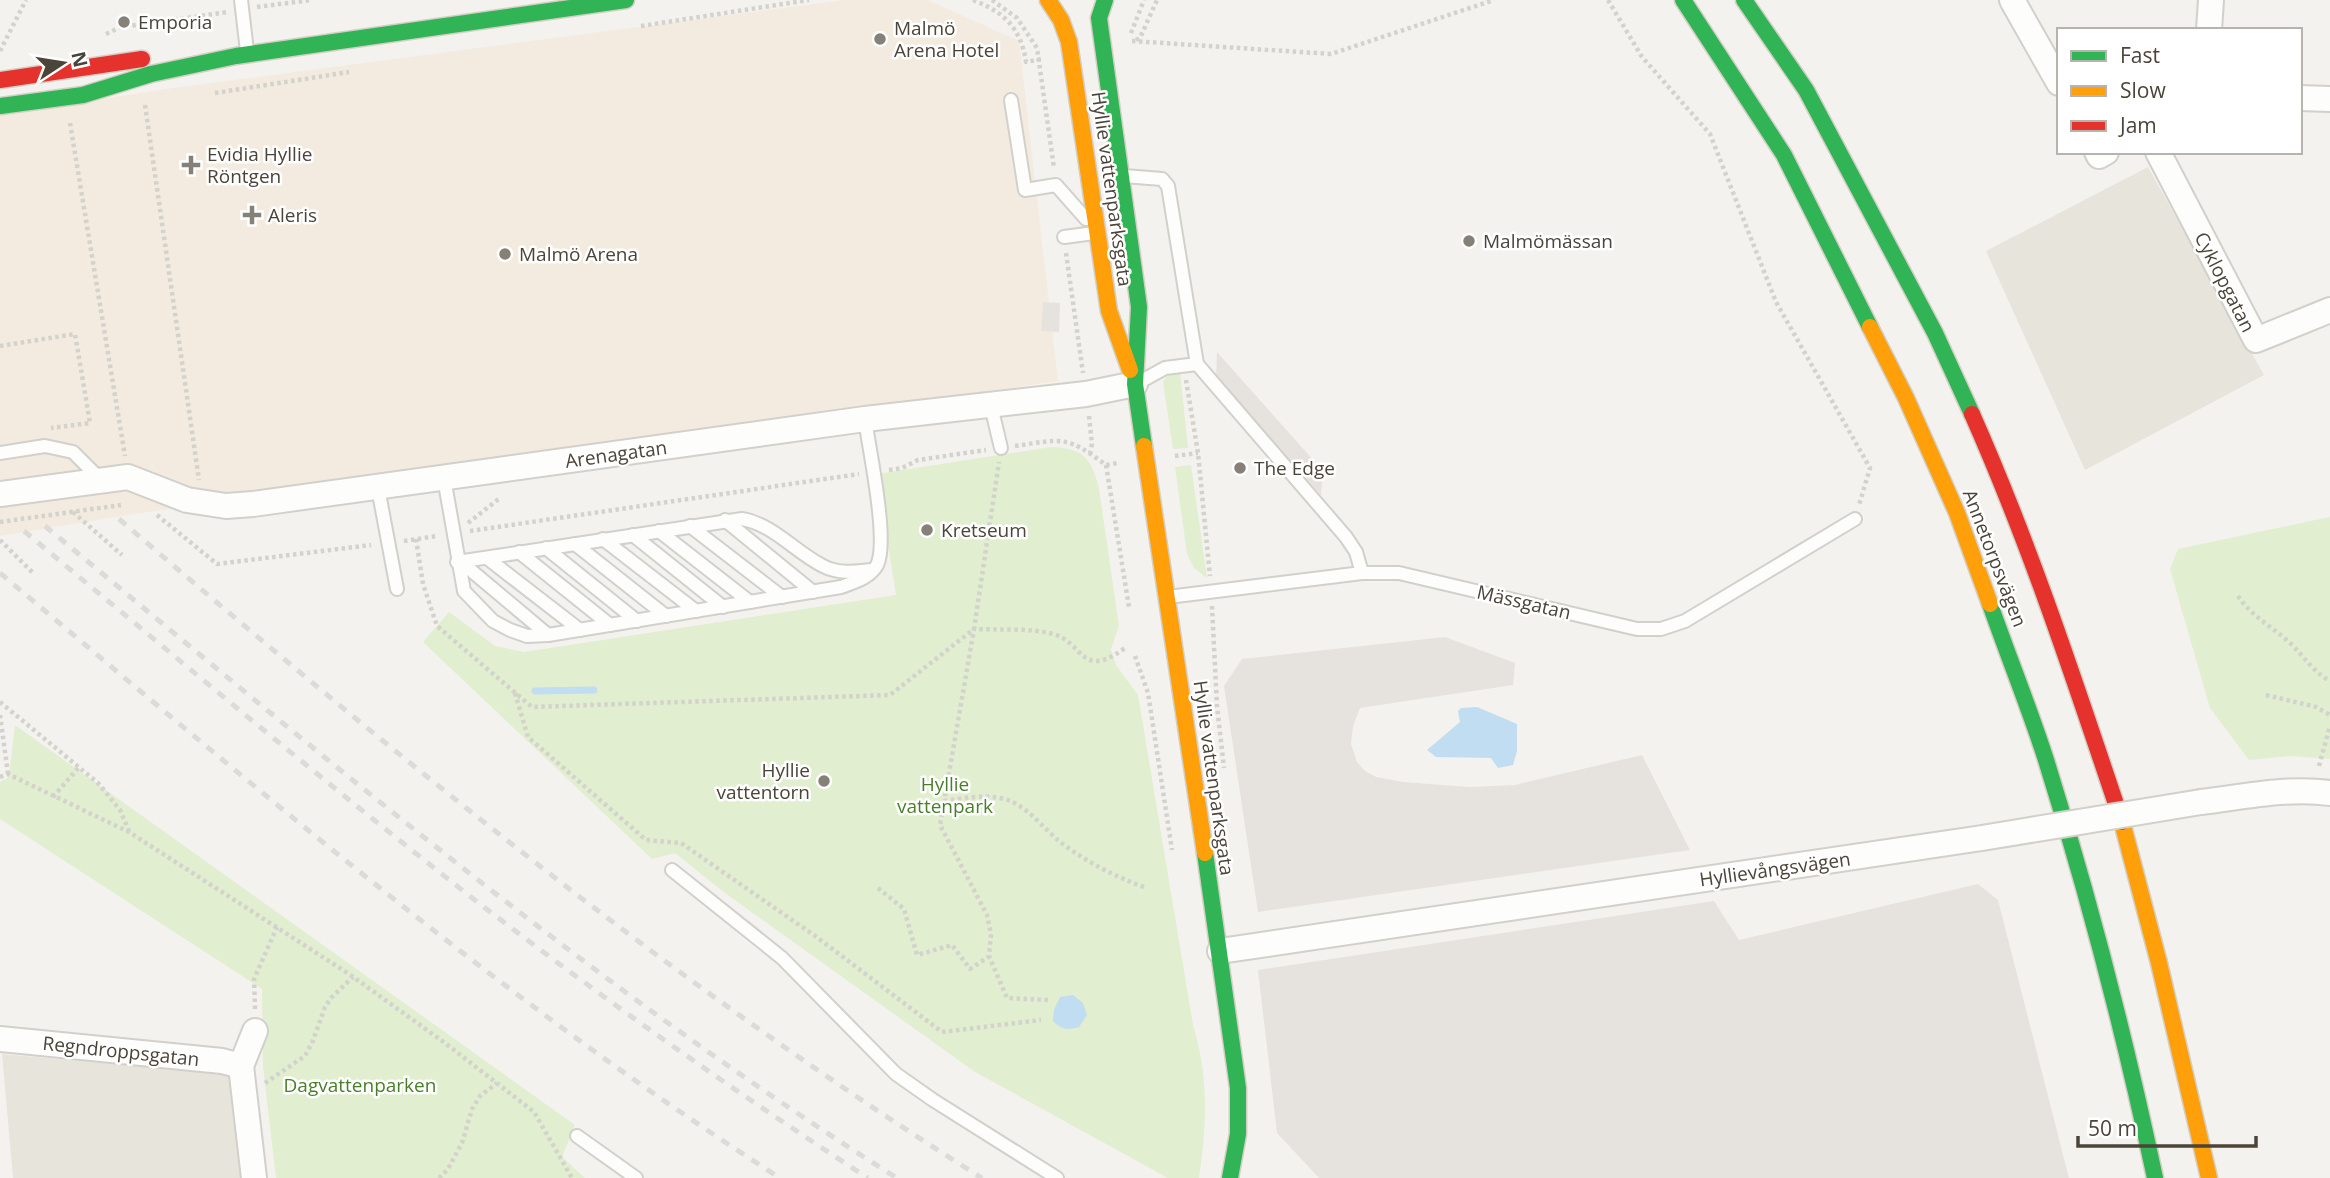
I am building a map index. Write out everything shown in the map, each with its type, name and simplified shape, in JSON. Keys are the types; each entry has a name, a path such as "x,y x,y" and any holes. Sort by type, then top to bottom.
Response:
{"main road":[{"path":"0,106 83,95 151,74 242,56 626,0"},
{"name":"Hyllie vattenparksgata","path":"1048,0 1061,20 1069,41 1109,312 1135,384"},
{"name":"Hyllie vattenparksgata","path":"1105,0 1100,18 1101,36 1139,306 1135,384 1238,1088 1238,1134 1230,1178"},
{"name":"Annetorpsvägen","path":"1683,0 1784,155 1906,398 1957,513 2045,758 2080,875 2133,1076 2155,1178"},
{"name":"Annetorpsvägen","path":"1744,0 1806,90 1935,333 1998,473 2060,636 2127,838 2209,1174"},
{"path":"1787,33 1806,90"},
{"path":"0,80 191,53 242,56"},
{"path":"2133,1076 2148,1178"}],"street":[{"path":"2012,0 2057,79"},
{"path":"2210,28 2211,0"},
{"path":"2302,98 2330,99"},
{"name":"Cyklopgatan","path":"2159,154 2256,341 2330,310"},
{"name":"Arenagatan","path":"0,494 128,477 187,500 226,506 253,505 864,419 1086,394 1135,384"},
{"name":"Hyllievångsvägen","path":"1220,951 1982,838 2201,802 2310,790 2330,793"},
{"path":"254,1178 241,1066 255,1031"},
{"name":"Regndroppsgatan","path":"0,1039 222,1061 241,1066"}],"lane":[{"path":"241,5 242,56"},
{"path":"1011,100 1025,190 1056,186 1098,233"},
{"path":"1120,176 1163,178 1168,186 1197,364 1346,537 1356,552 1362,573"},
{"path":"1064,237 1098,233"},
{"path":"1135,384 1165,368 1197,364"},
{"path":"991,406 1001,448"},
{"path":"444,478 464,591 493,621 510,631 527,636 548,635 813,592 841,587 863,579 877,564 882,540 864,419"},
{"path":"0,453 45,446 73,452 100,479"},
{"path":"378,488 397,589"},
{"path":"459,562 742,519 764,526 824,567 846,572 871,570"},
{"name":"Mässgatan","path":"1166,597 1362,573 1399,573 1637,629 1661,629 1685,621 1855,519"},
{"path":"725,520 813,592"},
{"path":"690,526 782,597"},
{"path":"659,531 750,602"},
{"path":"633,535 723,607"},
{"path":"603,539 696,611"},
{"path":"575,544 666,616"},
{"path":"546,548 637,621"},
{"path":"519,552 610,625"},
{"path":"486,558 580,630"},
{"path":"459,562 548,635"},
{"path":"672,870 782,958 896,1074 1057,1178"},
{"path":"577,1136 636,1178"}],"path":[{"path":"0,51 26,0"},
{"path":"98,38 121,27 241,5 311,0"},
{"path":"992,0 1017,18 1037,48"},
{"path":"1131,30 1144,0"},
{"path":"1132,41 1331,54 1494,0"},
{"path":"1608,0 1642,57 1710,134 1776,302 1870,468 1855,519"},
{"path":"145,104 202,503"},
{"path":"68,115 128,477"},
{"path":"0,346 75,334 90,423 39,430"},
{"path":"155,513 217,564 454,534 902,468 918,460 1066,441 1078,444 1106,465 1129,607"},
{"path":"1001,448 974,629 940,825 987,915 991,934 989,957 1007,998 1048,1000"},
{"path":"1106,465 1198,453 1211,592 1217,706 1225,771"},
{"path":"454,534 500,498"},
{"path":"0,522 131,503"},
{"path":"72,512 122,555"},
{"path":"416,539 423,584 437,626 532,708 890,695 974,629 1049,633 1062,638 1079,654 1094,661 1109,658 1125,648"},
{"path":"0,540 34,574"},
{"path":"2238,596 2267,627 2291,643 2317,673 2330,681"},
{"path":"1135,656 1148,693 1172,850"},
{"path":"514,693 528,737 646,840 681,843 818,938 942,1032 1041,1020"},
{"path":"2266,695 2316,707 2330,715"},
{"path":"0,702 98,783 120,810 129,832"},
{"path":"0,715 8,774"},
{"path":"2319,766 2330,726"},
{"path":"53,797 79,767"},
{"path":"0,777 8,774 129,832 353,977 534,1112 572,1178"},
{"path":"944,801 984,796 1007,800 1027,812 1076,853 1100,868 1147,888"},
{"path":"878,888 904,909 917,955 952,945 970,969 989,957"},
{"path":"255,1031 254,979 277,927"},
{"path":"244,1095 290,1068 304,1056 312,1043 325,1007 353,977"},
{"path":"439,1178 448,1169 462,1143 472,1109 480,1096 497,1083"}],"shaded area":[{"path":"844,0 928,0 1019,41 1058,381 134,514 0,536 0,115 173,88"},
{"path":"2148,167 2264,375 2085,470 1986,251"},
{"path":"1043,302 1060,303 1059,332 1041,331"},
{"path":"1217,352 1323,471 1321,495 1216,377"},
{"path":"1445,637 1515,663 1513,685 1360,708 1353,726 1351,744 1357,762 1365,771 1376,777 1403,782 1470,787 1515,785 1642,755 1690,850 1258,912 1224,686 1242,659"},
{"path":"1978,884 1998,900 2069,1178 1319,1178 1277,1133 1258,970 1714,901 1739,940"},
{"path":"2,1054 236,1075 246,1178 13,1178"}],"green space":[{"path":"1180,372 1188,448 1173,449 1163,382 1168,374"},
{"name":"Hyllie vattenpark","path":"1051,447 1071,450 1085,457 1093,470 1099,489 1119,626 1111,649 1116,665 1138,695 1193,1025 1202,1064 1205,1119 1199,1178 1168,1178 975,1072 725,893 675,853 652,859 423,642 449,612 495,646 524,652 896,595 877,474"},
{"path":"1191,465 1207,578 1194,568 1187,554 1175,467"},
{"path":"2330,517 2330,759 2290,756 2249,760 2210,708 2170,569 2178,549"},
{"name":"Dagvattenparken","path":"15,725 575,1125 562,1157 585,1178 276,1178 263,1067 262,989 0,819 0,782 9,777"}],"water":[{"path":"1477,707 1517,724 1517,751 1513,765 1498,768 1491,758 1436,757 1427,750 1460,722 1458,711 1461,708"},
{"path":"1073,995 1083,1003 1087,1015 1079,1027 1071,1029 1059,1026 1053,1021 1054,1010 1060,997"}],"waterway":[{"path":"535,691 594,690"}],"railway":[{"path":"119,519 327,695 538,865 756,1027 982,1178"},
{"path":"45,526 355,782 566,948 674,1028 897,1178"},
{"path":"24,531 471,897 666,1042 868,1178"},
{"path":"0,573 284,811 477,964 677,1110 780,1178"}],"traffic: fast":[{"path":"0,106 83,95 151,74 236,56 626,0"},
{"path":"1105,0 1099,18 1139,307 1135,384 1144,446"},
{"path":"1683,0 1784,155 1870,327"},
{"path":"1744,0 1806,90 1935,333 1972,414"},
{"path":"1990,604 2039,740 2077,863 2119,1020 2155,1178"},
{"path":"1205,853 1238,1088 1238,1134 1230,1178"}],"traffic: slow":[{"path":"1048,0 1061,20 1069,42 1109,311 1130,370"},
{"path":"1870,327 1906,398 1957,513 1990,604"},
{"path":"1144,446 1205,853"},
{"path":"2122,822 2159,963 2209,1178"}],"traffic: jam":[{"path":"0,80 142,59"},
{"path":"1972,414 2033,565 2122,822"}],"place":[{"name":"Emporia","path":"124,22"},
{"name":"Malmö Arena Hotel","path":"880,39"},
{"name":"Evidia Hyllie Röntgen","path":"191,165"},
{"name":"Aleris","path":"252,215"},
{"name":"Malmömässan","path":"1469,241"},
{"name":"Malmö Arena","path":"505,254"},
{"name":"The Edge","path":"1240,468"},
{"name":"Kretseum","path":"927,530"},
{"name":"Hyllie vattentorn","path":"824,781"}]}
